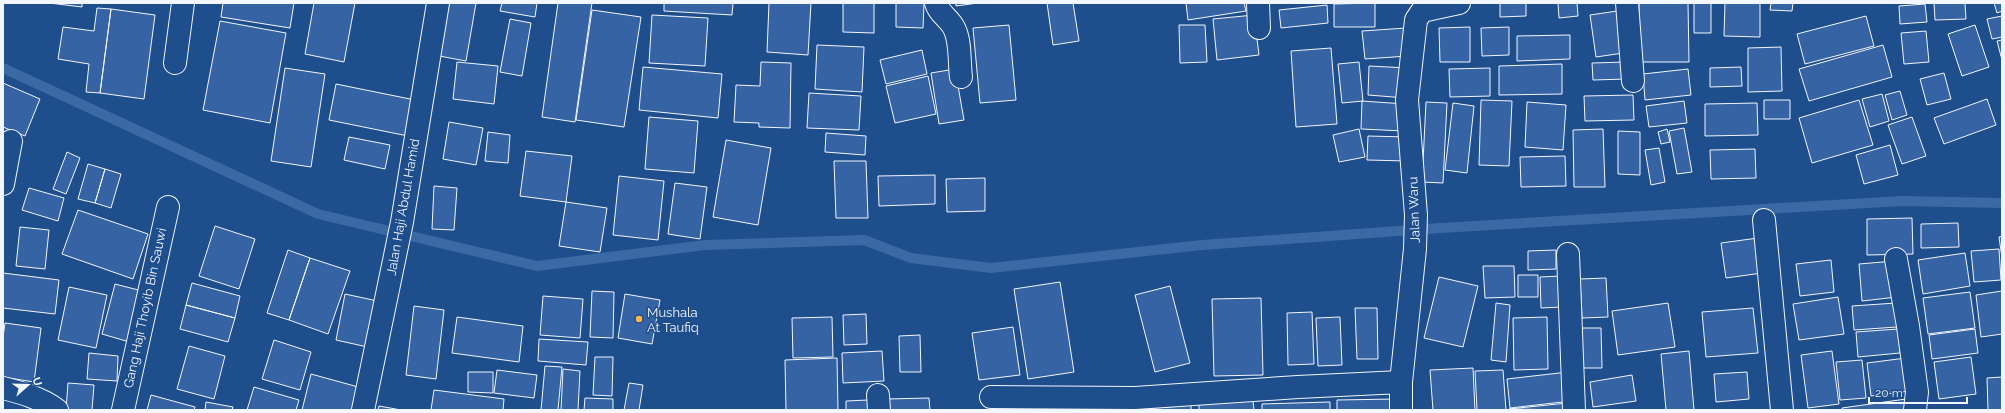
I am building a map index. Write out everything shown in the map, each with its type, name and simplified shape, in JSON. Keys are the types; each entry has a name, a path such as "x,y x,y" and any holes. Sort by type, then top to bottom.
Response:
{"street":[{"path":"175,63 183,3"},
{"name":"Jalan Haji Abdul Hamid","path":"362,410 402,222 438,3"},
{"path":"936,3 940,12 954,27 957,35 961,77"},
{"path":"1258,3 1259,28"},
{"name":"Jalan Waru","path":"1401,410 1401,382 1415,249 1416,215 1407,100 1416,20 1422,11 1459,3"},
{"path":"1628,3 1633,81"},
{"path":"3,184 11,141"},
{"name":"Gang Haji Thoyib Bin Sauwi","path":"123,410 168,207"},
{"path":"1764,220 1782,410"},
{"path":"1568,254 1574,410"},
{"path":"1896,259 1908,326 1917,392 1915,410"},
{"path":"991,398 1135,398 1401,382"},
{"path":"3,388 35,397 57,410"}],"building":[{"path":"49,3 82,3 82,7"},
{"path":"223,3 294,3 290,28 221,17"},
{"path":"314,3 355,3 344,62 305,54"},
{"path":"445,3 476,3 466,61 434,55"},
{"path":"502,3 537,3 535,17 500,11"},
{"path":"558,3 592,3 575,122 542,117"},
{"path":"664,3 733,3 732,15 664,11"},
{"path":"769,3 811,3 808,55 767,52"},
{"path":"843,3 874,3 874,33 843,32"},
{"path":"896,3 924,3 923,28 896,27"},
{"path":"956,3 978,3 956,6"},
{"path":"1047,3 1073,3 1079,41 1053,45"},
{"path":"1186,3 1244,3 1246,11 1188,20"},
{"path":"1375,3 1375,27 1334,27 1334,4"},
{"path":"1500,3 1526,3 1526,16 1500,17"},
{"path":"1558,3 1577,3 1578,16 1559,18"},
{"path":"1639,3 1688,3 1689,62 1639,62"},
{"path":"1694,3 1711,3 1711,33 1694,33"},
{"path":"1725,3 1760,3 1760,37 1724,36"},
{"path":"1771,3 1793,3 1792,11 1770,10"},
{"path":"1934,3 1965,3 1966,19 1935,20"},
{"path":"1994,3 2002,3 2002,11 1997,13"},
{"path":"1925,4 1927,22 1900,24 1899,6"},
{"path":"1327,5 1328,23 1281,28 1279,10"},
{"path":"97,8 111,9 100,93 86,92 89,64 58,59 63,27 94,31"},
{"path":"111,9 155,15 144,99 100,93"},
{"path":"592,10 641,17 624,127 576,120"},
{"path":"1624,10 1630,52 1596,57 1590,15"},
{"path":"652,15 708,18 705,66 649,63"},
{"path":"1254,15 1259,55 1217,60 1213,19"},
{"path":"1866,16 1874,46 1805,64 1797,34"},
{"path":"2002,16 2002,37 1992,39 1987,19"},
{"path":"510,19 531,23 522,76 500,72"},
{"path":"220,21 286,33 270,123 203,110"},
{"path":"1009,25 1016,100 980,103 973,28"},
{"path":"1179,25 1205,25 1207,62 1180,63"},
{"path":"1975,25 1989,67 1962,76 1948,34"},
{"path":"1470,27 1470,62 1440,62 1439,28"},
{"path":"1509,27 1509,55 1482,56 1481,28"},
{"path":"1406,28 1408,56 1365,59 1362,31"},
{"path":"1926,31 1929,62 1904,64 1901,33"},
{"path":"1570,35 1570,59 1517,61 1517,36"},
{"path":"2002,40 2002,60 1997,41"},
{"path":"817,45 864,47 862,92 815,89"},
{"path":"1883,45 1892,77 1809,101 1799,69"},
{"path":"1781,47 1782,91 1748,92 1748,48"},
{"path":"1331,48 1337,124 1296,127 1291,51"},
{"path":"922,50 927,74 886,84 880,60"},
{"path":"457,62 498,66 494,104 453,99"},
{"path":"761,62 791,63 790,128 759,127 759,123 734,122 736,85 760,86"},
{"path":"1359,62 1363,101 1342,103 1338,64"},
{"path":"1626,62 1627,79 1593,80 1592,63"},
{"path":"1562,64 1562,94 1499,95 1499,66"},
{"path":"1369,66 1408,68 1406,98 1368,95"},
{"path":"643,67 722,74 718,118 639,110"},
{"path":"1741,67 1742,86 1710,87 1710,68"},
{"path":"285,68 325,74 311,167 271,161"},
{"path":"1490,68 1490,96 1450,97 1449,69"},
{"path":"955,69 964,120 939,124 931,73"},
{"path":"1688,69 1691,95 1645,100 1643,74"},
{"path":"1944,73 1951,99 1927,105 1920,79"},
{"path":"928,76 936,114 895,123 886,86"},
{"path":"3,83 40,99 25,136 3,127"},
{"path":"336,84 415,100 408,136 329,120"},
{"path":"1900,91 1907,115 1892,120 1885,95"},
{"path":"809,93 861,96 859,130 807,128"},
{"path":"1882,94 1889,121 1870,127 1862,99"},
{"path":"1633,95 1634,120 1585,121 1584,96"},
{"path":"1987,99 1996,125 1944,144 1934,118"},
{"path":"1481,100 1512,101 1509,166 1479,165"},
{"path":"1764,100 1790,100 1790,119 1764,119"},
{"path":"1859,100 1873,145 1812,163 1799,118"},
{"path":"1362,101 1405,104 1404,131 1361,129"},
{"path":"1684,101 1687,123 1649,127 1646,106"},
{"path":"1426,102 1447,103 1443,183 1422,182"},
{"path":"1527,102 1566,105 1563,150 1525,147"},
{"path":"1453,103 1474,106 1467,173 1445,170"},
{"path":"1757,103 1758,135 1705,136 1705,104"},
{"path":"649,117 698,121 694,173 645,169"},
{"path":"1912,117 1926,156 1902,164 1888,125"},
{"path":"449,122 483,128 476,165 443,159"},
{"path":"1684,128 1692,172 1677,174 1669,131"},
{"path":"1359,129 1365,157 1339,162 1333,135"},
{"path":"1603,129 1605,187 1574,187 1573,130"},
{"path":"1667,129 1670,142 1661,144 1658,132"},
{"path":"1618,131 1640,132 1640,175 1618,174"},
{"path":"488,132 510,135 508,163 485,161"},
{"path":"826,133 866,136 865,155 825,152"},
{"path":"1368,136 1408,137 1407,161 1367,160"},
{"path":"349,137 390,145 385,169 344,160"},
{"path":"726,140 771,148 758,225 713,217"},
{"path":"1890,145 1898,175 1864,184 1856,155"},
{"path":"1659,148 1665,182 1651,185 1645,150"},
{"path":"1755,149 1756,178 1711,179 1710,150"},
{"path":"526,151 572,156 566,202 520,196"},
{"path":"67,152 80,158 66,194 53,189"},
{"path":"1565,156 1566,186 1521,187 1520,157"},
{"path":"834,161 866,161 868,218 836,218"},
{"path":"88,164 105,169 95,203 78,199"},
{"path":"105,169 121,174 111,208 95,203"},
{"path":"935,175 935,204 879,206 878,176"},
{"path":"619,176 664,181 658,240 613,235"},
{"path":"985,178 985,211 947,212 946,179"},
{"path":"675,183 707,187 700,239 668,234"},
{"path":"434,186 457,188 454,230 432,229"},
{"path":"29,188 64,198 58,221 22,210"},
{"path":"566,202 607,208 600,252 559,246"},
{"path":"78,210 148,234 133,279 62,254"},
{"path":"1912,218 1913,254 1867,255 1867,219"},
{"path":"1958,223 1959,247 1921,248 1921,224"},
{"path":"215,226 255,239 239,289 199,276"},
{"path":"20,227 49,230 45,269 16,266"},
{"path":"2002,236 2002,258 1999,237"},
{"path":"1758,238 1762,273 1726,278 1721,243"},
{"path":"1999,249 2001,280 1974,282 1971,251"},
{"path":"288,250 310,258 289,320 267,313"},
{"path":"1556,250 1556,269 1528,270 1528,251"},
{"path":"1965,253 1970,286 1923,294 1918,260"},
{"path":"310,258 350,271 328,334 289,320"},
{"path":"1831,260 1834,292 1800,296 1796,264"},
{"path":"1894,261 1897,297 1862,301 1859,264"},
{"path":"1483,266 1514,266 1515,297 1485,298"},
{"path":"3,273 59,280 55,314 3,308"},
{"path":"1518,275 1538,275 1538,297 1518,297"},
{"path":"1561,276 1562,307 1541,308 1540,277"},
{"path":"1439,277 1478,286 1463,347 1424,338"},
{"path":"1606,278 1608,317 1582,318 1580,279"},
{"path":"1060,282 1074,372 1028,379 1014,289"},
{"path":"192,283 240,296 235,318 186,305"},
{"path":"115,284 146,292 133,343 102,334"},
{"path":"1170,286 1190,363 1155,372 1135,295"},
{"path":"69,287 107,295 96,348 58,340"},
{"path":"592,291 614,292 613,338 590,337"},
{"path":"2002,291 2002,334 1981,337 1976,295"},
{"path":"1970,292 1975,328 1928,334 1923,298"},
{"path":"345,294 382,302 372,348 336,340"},
{"name":"Mushala At Taufiq","path":"625,294 660,300 652,344 618,338"},
{"path":"543,296 583,299 580,338 540,335"},
{"path":"1838,297 1844,334 1799,340 1793,304"},
{"path":"1261,298 1263,375 1214,376 1212,299"},
{"path":"1496,303 1510,305 1506,362 1491,360"},
{"path":"1668,303 1675,347 1618,355 1612,311"},
{"path":"1896,303 1897,327 1854,330 1852,306"},
{"path":"186,305 235,318 228,342 180,329"},
{"path":"414,306 444,310 436,379 406,375"},
{"path":"1355,308 1377,308 1378,359 1357,359"},
{"path":"1753,308 1758,353 1706,357 1702,312"},
{"path":"1312,312 1314,364 1288,365 1287,313"},
{"path":"866,314 867,344 844,345 843,315"},
{"path":"457,317 523,326 519,362 452,353"},
{"path":"832,317 833,357 793,358 792,318"},
{"path":"1340,317 1342,365 1318,366 1316,318"},
{"path":"1547,317 1548,369 1514,370 1513,318"},
{"path":"5,323 41,328 34,382 3,377 3,337"},
{"path":"1013,327 1020,375 979,380 972,333"},
{"path":"1579,328 1601,328 1602,368 1580,368"},
{"path":"1898,329 1900,353 1858,357 1856,332"},
{"path":"1975,329 1978,353 1932,359 1929,335"},
{"path":"920,335 921,372 900,372 899,336"},
{"path":"539,339 588,342 586,365 538,361"},
{"path":"274,340 311,352 300,390 262,379"},
{"path":"189,346 225,356 214,399 177,389"},
{"path":"882,351 884,381 843,383 842,353"},
{"path":"1689,351 1694,410 1666,410 1661,354"},
{"path":"1832,351 1839,404 1808,408 1801,355"},
{"path":"89,353 118,356 117,381 87,379"},
{"path":"595,357 613,357 612,396 593,395"},
{"path":"1971,357 1976,394 1939,399 1934,362"},
{"path":"837,358 838,410 786,410 785,360"},
{"path":"1906,358 1910,391 1871,396 1867,363"},
{"path":"1862,360 1866,398 1840,400 1836,362"},
{"path":"545,366 562,367 558,410 541,410"},
{"path":"1473,368 1475,410 1433,410 1430,370"},
{"path":"563,369 580,371 578,410 561,410"},
{"path":"497,370 537,375 534,398 494,393"},
{"path":"1503,370 1506,410 1477,410 1475,371"},
{"path":"468,372 493,372 493,393 468,392"},
{"path":"1568,372 1571,401 1510,408 1507,379"},
{"path":"1747,372 1749,399 1716,402 1714,374"},
{"path":"311,374 362,388 357,410 302,410"},
{"path":"1632,375 1636,401 1593,407 1590,382"},
{"path":"2002,377 2002,410 1988,410 1987,378"},
{"path":"68,383 94,385 92,410 66,410"},
{"path":"629,383 643,385 639,410 624,410"},
{"path":"254,387 299,400 296,410 247,410"},
{"path":"434,390 504,399 503,410 431,410"},
{"path":"151,395 195,407 194,410 147,410"},
{"path":"585,398 613,399 613,410 584,410"},
{"path":"929,398 930,410 887,410 887,399"},
{"path":"1395,399 1395,410 1337,410 1337,400"},
{"path":"1906,399 1908,410 1842,410 1842,408"},
{"path":"868,400 868,410 846,410 846,401"},
{"path":"1253,401 1254,410 1199,410 1199,403"},
{"path":"206,402 233,407 232,410 205,410"},
{"path":"1330,402 1330,410 1262,410 1262,404"},
{"path":"1567,403 1568,410 1509,409"},
{"path":"1191,405 1191,410 1143,410 1143,409"},
{"path":"379,406 401,410 378,410"},
{"path":"1139,409 1139,410 1068,410"}],"waterway":[{"path":"3,68 318,214 537,266 705,245 864,240 911,258 991,268 1202,245 1440,228 1902,201 2002,203"}],"place":[{"name":"Mushala At Taufiq","path":"639,319"}]}
